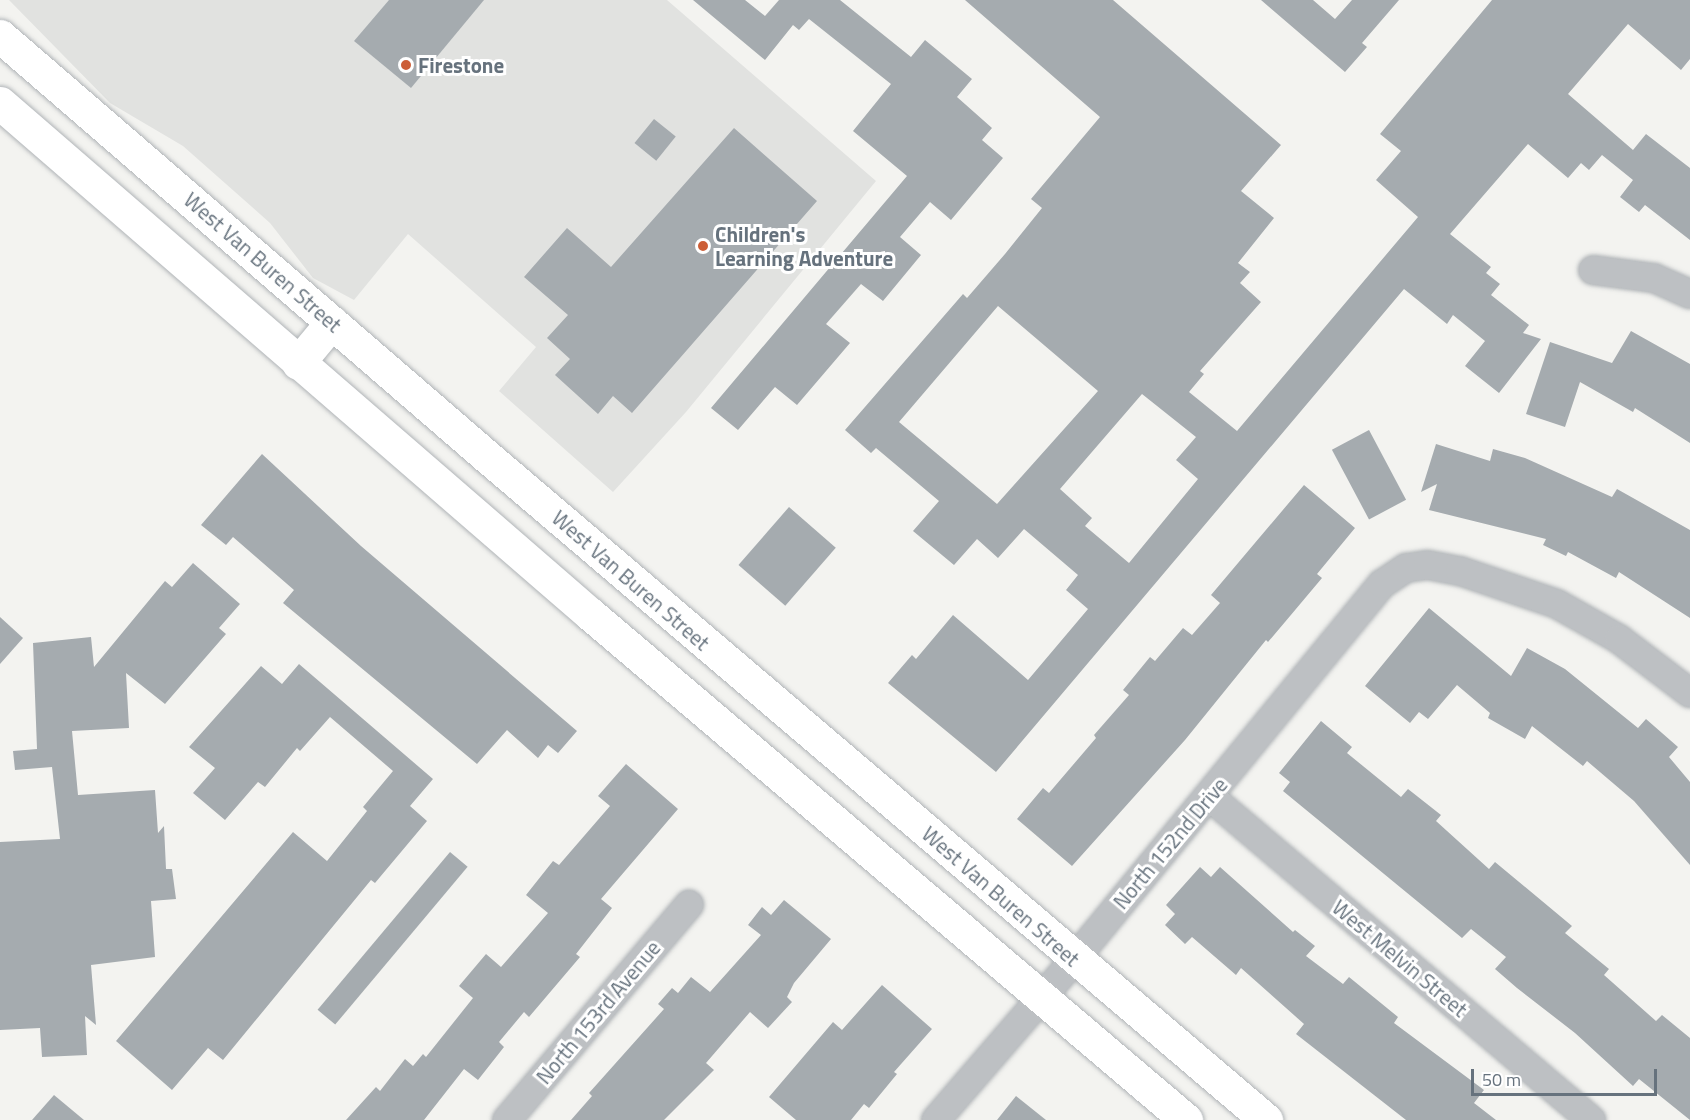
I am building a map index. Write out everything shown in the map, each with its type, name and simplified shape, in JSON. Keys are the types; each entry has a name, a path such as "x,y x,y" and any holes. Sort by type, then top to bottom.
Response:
{"main road":[{"name":"West Van Buren Street","path":"0,36 1074,960 1266,1120"},
{"path":"0,104 147,227 298,363 1186,1120"},
{"path":"298,363 332,322"}],"street":[{"path":"1593,270 1654,278 1690,294"},
{"name":"North 152nd Drive","path":"936,1120 1074,960 1382,584 1406,568 1428,565 1460,571 1557,604 1619,639 1690,693"},
{"name":"West Melvin Street","path":"1209,796 1591,1120"},
{"name":"North 153rd Avenue","path":"507,1120 689,905"}],"shaded area":[{"path":"9,0 667,0 876,181 686,412 613,492 499,391 536,347 408,234 354,300 313,278 270,223 183,146 110,103"}],"building":[{"name":"Firestone","path":"389,0 484,0 411,88 354,41"},
{"path":"693,0 745,0 765,16 779,0 840,0 911,57 925,40 972,79 957,97 992,128 982,140 1003,158 951,220 930,202 900,237 921,255 883,301 861,284 826,324 850,343 797,405 775,387 738,430 711,408 907,176 853,131 891,84 809,19 799,30 793,25 765,60"},
{"path":"965,0 1113,0 1281,145 1241,191 1274,218 1238,263 1250,272 1240,283 1261,302 1200,371 1204,374 1189,392 1237,431 1418,217 1376,180 1401,151 1380,134 1492,0 1690,0 1690,59 1681,70 1628,24 1568,94 1633,150 1646,134 1690,168 1690,240 1645,205 1639,212 1620,197 1633,180 1602,155 1589,170 1581,163 1568,178 1528,144 1450,234 1491,267 1486,273 1500,284 1491,295 1529,325 1523,333 1541,339 1499,393 1465,366 1485,341 1453,315 1447,324 1404,289 996,772 888,683 912,655 916,659 953,615 1028,680 1088,609 1066,590 1078,575 1024,529 998,558 977,539 954,565 913,531 939,501 876,448 871,453 845,430 963,294 967,298 1005,254 1042,208 1031,199 1100,117","holes":["998,306 1098,391 997,504 899,422","1142,394 1196,437 1176,460 1198,479 1129,563 1085,526 1092,518 1060,489"]},
{"path":"1261,0 1313,0 1335,19 1352,0 1399,0 1362,43 1367,47 1345,72"},
{"path":"654,119 676,137 656,161 634,143"},
{"name":"Children's Learning Adventure","path":"734,128 817,201 632,413 613,396 598,414 555,375 570,359 547,338 568,315 524,277 567,228 611,267"},
{"path":"1631,331 1690,364 1690,443 1635,408 1633,412 1580,382 1565,427 1526,414 1550,342 1612,363"},
{"path":"1369,430 1406,500 1369,519 1332,450"},
{"path":"1436,444 1490,461 1493,449 1525,458 1612,497 1617,489 1690,530 1690,618 1619,572 1616,578 1568,552 1566,556 1543,545 1546,539 1429,510 1437,484 1421,492"},
{"path":"262,454 361,546 577,731 558,753 548,745 538,758 507,730 477,764 283,603 294,590 233,537 226,545 201,525"},
{"path":"1304,485 1355,528 1317,574 1322,578 1268,642 1266,640 1185,740 1072,866 1017,819 1043,788 1049,793 1096,738 1094,735 1129,695 1123,690 1150,657 1155,661 1183,628 1192,635 1220,603 1211,595"},
{"path":"789,507 836,548 785,606 738,565"},
{"path":"193,563 240,604 219,628 226,634 165,704 126,673 129,728 72,731 78,795 155,790 158,833 164,826 166,869 172,869 176,899 151,901 155,957 91,965 96,1025 85,1016 87,1055 42,1057 40,1028 0,1030 0,842 60,839 52,767 15,770 13,751 37,749 33,643 91,637 94,667 165,581 172,587"},
{"path":"1429,608 1511,676 1527,648 1565,669 1638,728 1646,719 1678,747 1669,757 1690,782 1690,865 1634,801 1587,761 1583,766 1532,726 1525,739 1488,718 1490,713 1457,685 1428,719 1419,712 1410,723 1365,686"},
{"path":"0,617 23,638 0,664"},
{"path":"299,664 433,779 410,806 427,821 375,883 371,880 223,1060 208,1048 172,1090 116,1041 293,832 327,861 367,811 363,807 393,771 330,717 300,751 297,748 265,787 258,782 225,820 193,793 215,768 189,747 261,666 282,684"},
{"path":"1321,721 1352,747 1347,753 1401,797 1408,789 1441,815 1436,821 1489,869 1495,862 1572,926 1565,933 1609,969 1604,975 1656,1021 1662,1015 1690,1038 1690,1120 1639,1079 1633,1086 1575,1033 1495,969 1506,957 1471,929 1462,938 1283,791 1290,782 1279,773"},
{"path":"626,764 678,809 601,899 612,908 576,954 580,957 529,1017 524,1012 499,1042 504,1047 478,1080 464,1069 424,1120 346,1120 376,1087 380,1091 405,1059 413,1066 423,1054 426,1057 473,998 459,986 486,954 501,967 548,913 526,895 553,861 559,865 610,806 598,796"},
{"path":"450,852 468,867 335,1025 318,1010"},
{"path":"1200,867 1211,877 1220,867 1293,932 1295,930 1315,946 1306,956 1343,984 1349,977 1398,1017 1394,1023 1484,1090 1474,1103 1496,1120 1406,1120 1296,1034 1304,1024 1241,968 1236,975 1192,937 1185,944 1165,925 1175,914 1166,905"},
{"path":"784,900 831,939 794,983 787,997 792,1002 768,1028 750,1012 706,1063 714,1070 664,1120 571,1120 592,1096 589,1093 664,1009 658,1004 672,988 678,993 691,977 710,992 761,935 748,925 762,907 771,915"},
{"path":"882,985 932,1029 894,1072 897,1074 869,1108 864,1104 851,1120 796,1120 769,1097 833,1022 842,1030"},
{"path":"54,1095 84,1120 32,1120"},
{"path":"1016,1096 1046,1120 997,1120"}],"place":[{"name":"Firestone","path":"406,65"},
{"name":"Children's Learning Adventure","path":"703,246"}]}
